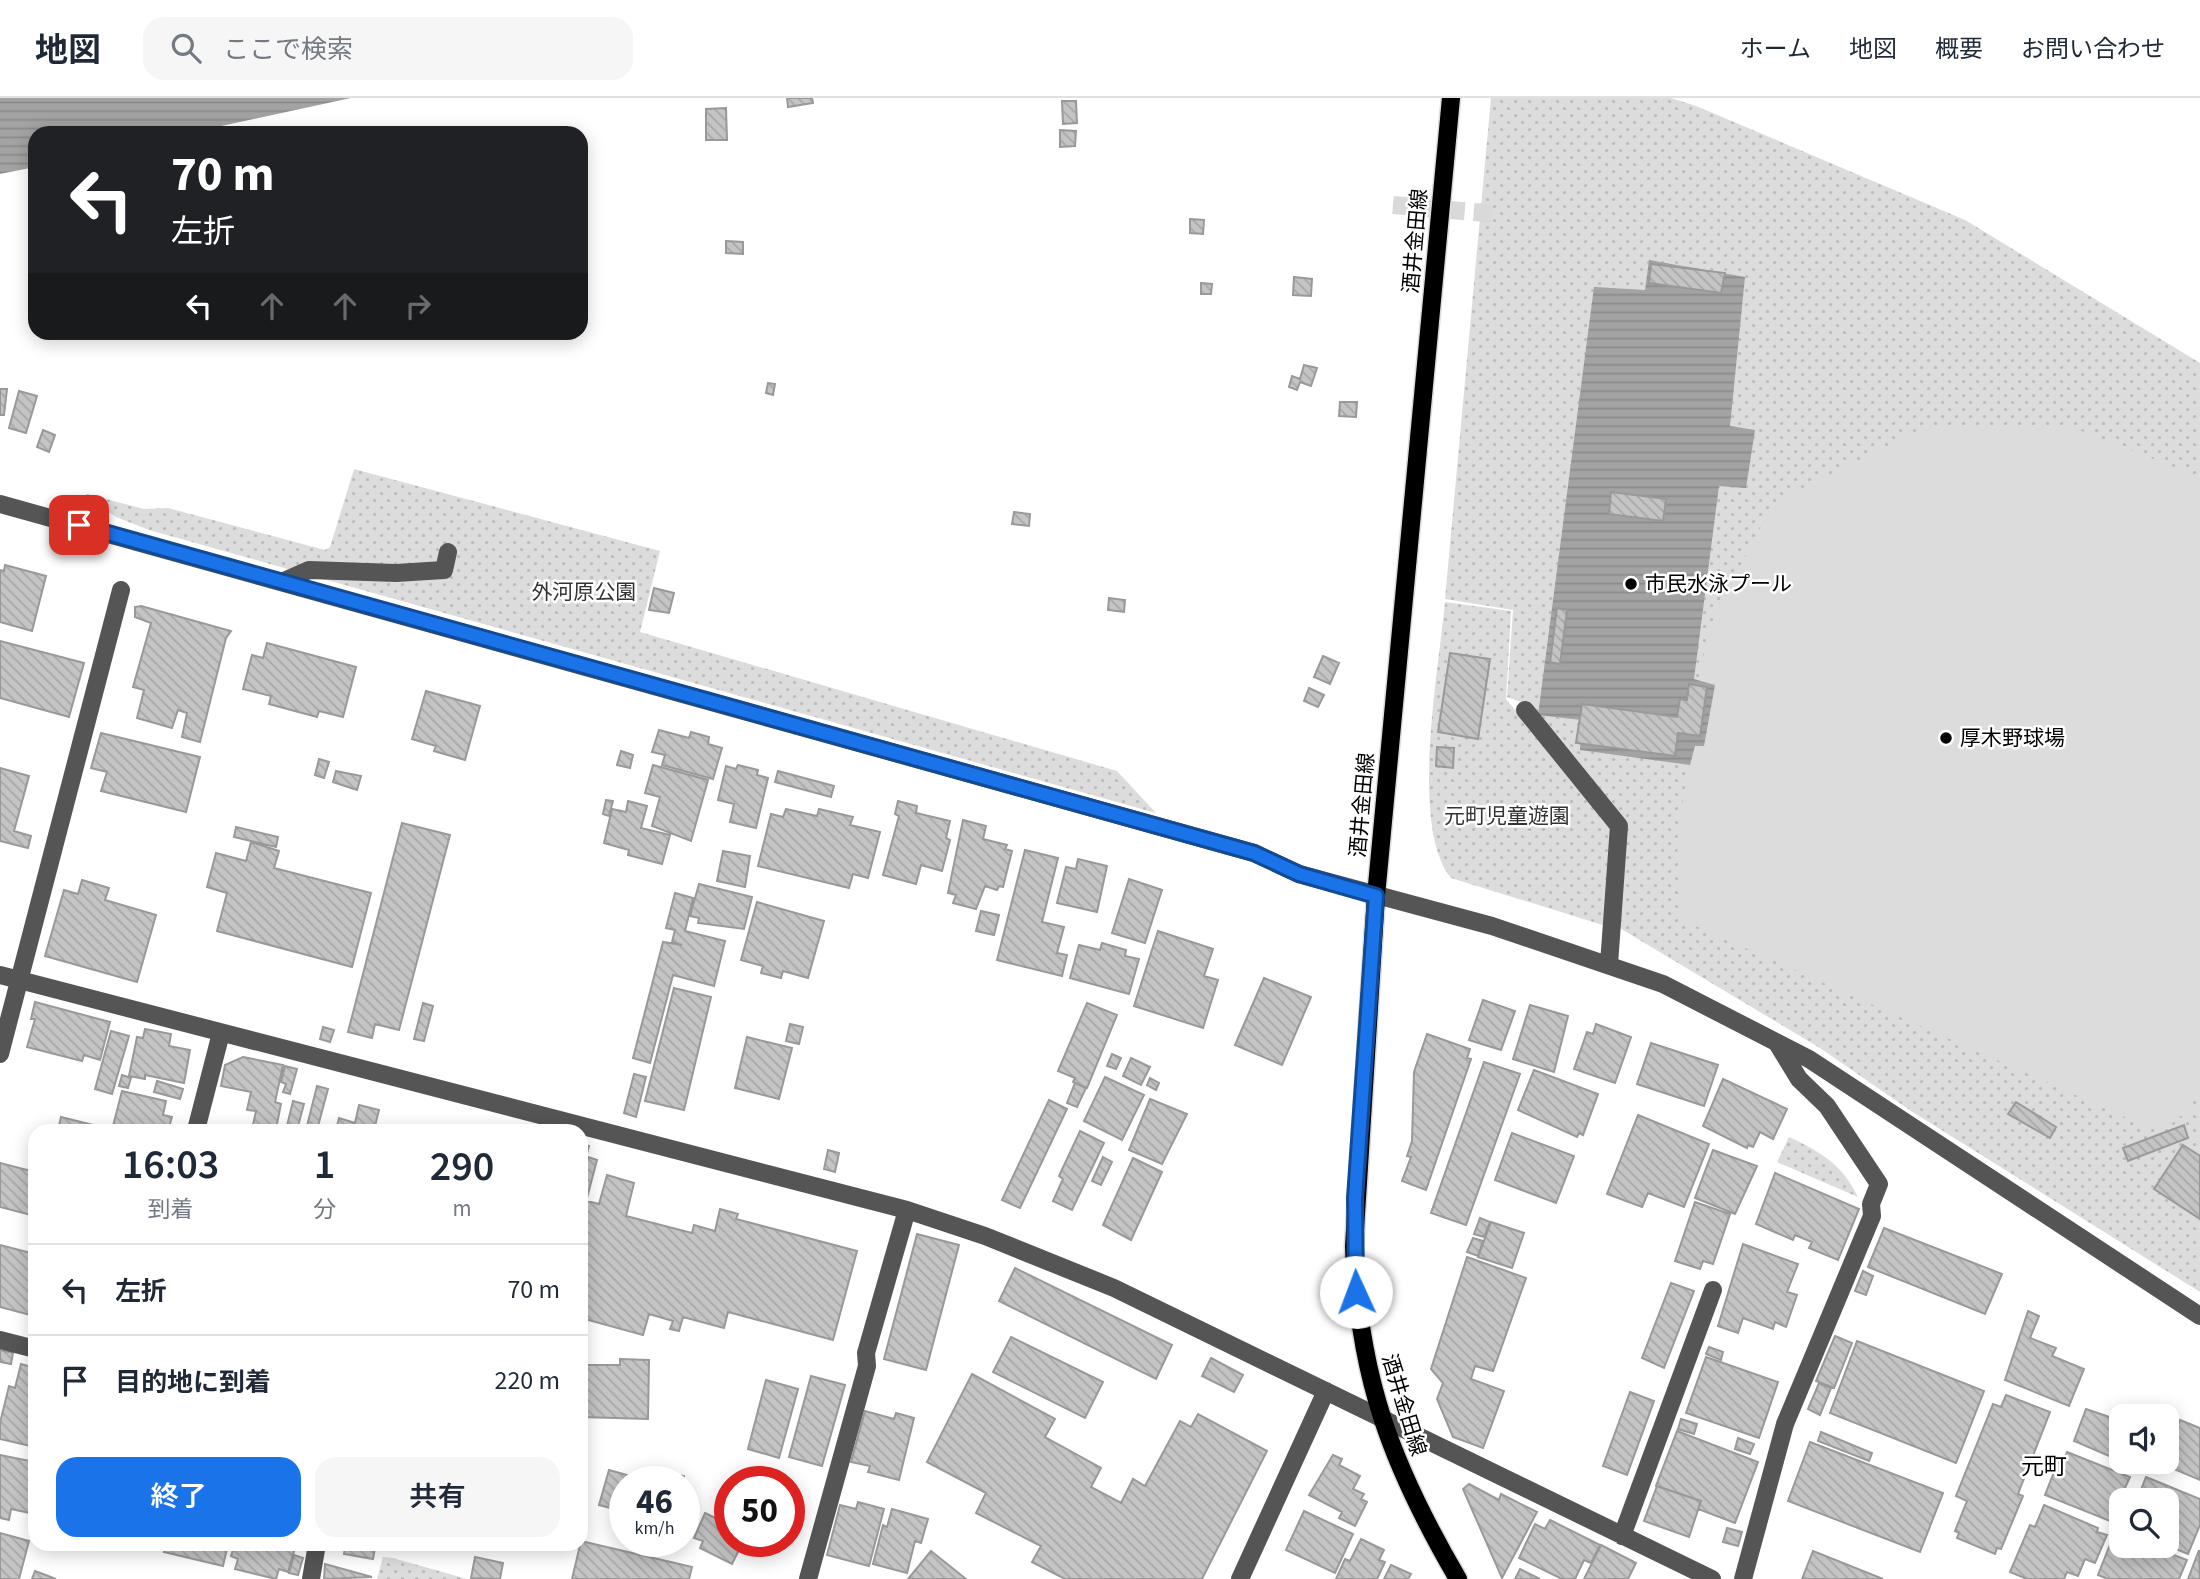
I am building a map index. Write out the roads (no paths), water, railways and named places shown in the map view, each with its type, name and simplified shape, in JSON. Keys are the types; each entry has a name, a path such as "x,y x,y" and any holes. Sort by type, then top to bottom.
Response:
{"main road":[{"name":"酒井金田線","path":"1451,99 1376,896 1354,1246 1356,1292 1370,1385 1399,1467 1458,1579"}],"street":[{"path":"0,504 1254,853 1299,874 1492,926 1609,964 1662,984 1809,1059 2200,1316"},
{"path":"284,581 309,570 396,573 444,570 448,552"},
{"path":"0,1054 121,590"},
{"path":"1525,710 1619,826 1609,964"},
{"path":"0,975 572,1124"},
{"path":"198,1124 221,1034"},
{"path":"1744,1579 1785,1424 1872,1216 1871,1204 1879,1184 1827,1106 1798,1079 1776,1041"},
{"path":"588,1128 907,1210 985,1236 1114,1288 1712,1579"},
{"path":"808,1579 867,1366 866,1353 907,1210"},
{"path":"1622,1536 1713,1290"},
{"path":"0,1340 28,1347"},
{"path":"1240,1579 1326,1391"},
{"path":"311,1579 316,1551"}],"tunnel":[{"path":"1393,205 1497,214"}],"place":[{"name":"市民水泳プール","path":"1631,584"},
{"name":"厚木野球場","path":"1946,738"}],"district":[{"name":"元町","path":"2044,1466"}],"park label":[{"name":"外河原公園","path":"584,592"},
{"name":"元町児童遊園","path":"1507,816"}]}
